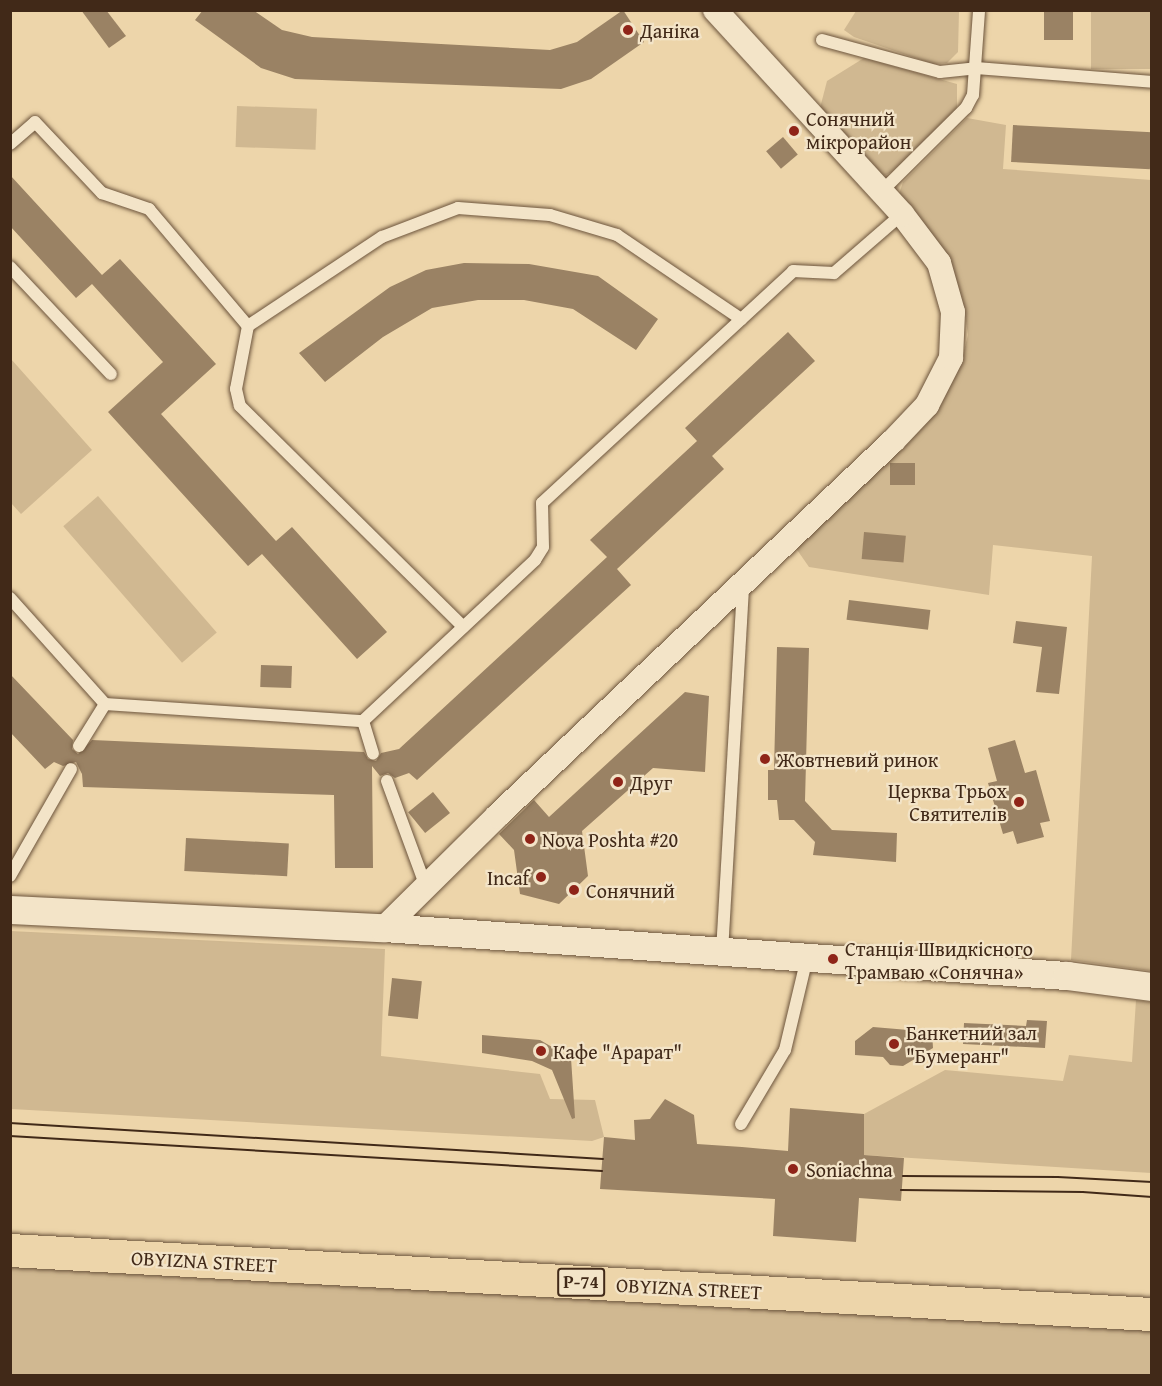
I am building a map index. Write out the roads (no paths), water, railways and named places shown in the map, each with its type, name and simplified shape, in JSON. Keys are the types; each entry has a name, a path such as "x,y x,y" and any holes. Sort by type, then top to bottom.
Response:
{"main road":[{"name":"OBYIZNA STREET","path":"10,1250 1152,1314"}],"street":[{"path":"384,928 427,888 497,816 743,584 927,405 951,358 953,312 939,263 902,214 715,10"},
{"path":"10,910 384,928 1067,976 1152,987"}],"lane":[{"path":"881,192 966,108 973,95 979,11"},
{"path":"822,40 940,72 976,68 1152,82"},
{"path":"10,144 35,122 102,193 149,209 248,326"},
{"path":"463,627 240,406 236,390 248,326 381,237 458,208 550,215 617,235 741,319"},
{"path":"10,598 105,704 363,721 535,560 543,547 542,503 797,268 838,271 902,214"},
{"path":"10,267 111,374"},
{"path":"722,952 743,584"},
{"path":"79,746 105,704"},
{"path":"363,721 373,753"},
{"path":"10,876 71,769"},
{"path":"387,782 427,888"},
{"path":"741,1124 785,1050 807,958"}],"tram line":[{"path":"10,1123 603,1159"},
{"path":"10,1136 602,1171"},
{"path":"903,1176 1058,1177 1152,1182"},
{"path":"901,1190 1083,1192 1152,1197"}],"place":[{"name":"Даніка","path":"628,30"},
{"name":"Сонячний мікрорайон","path":"794,131"},
{"name":"Жовтневий ринок","path":"765,759"},
{"name":"Друг","path":"618,782"},
{"name":"Церква Трьох Святителів","path":"1019,802"},
{"name":"Nova Poshta #20","path":"530,839"},
{"name":"Incaf","path":"541,877"},
{"name":"Сонячний","path":"574,890"},
{"name":"Станцiя Швидкiсного Трамваю «Сонячна»","path":"833,959"},
{"name":"Банкетний зал \"Бумеранг\"","path":"894,1044"},
{"name":"Кафе \"Арарат\"","path":"541,1051"},
{"name":"Soniachna","path":"793,1169"}]}
